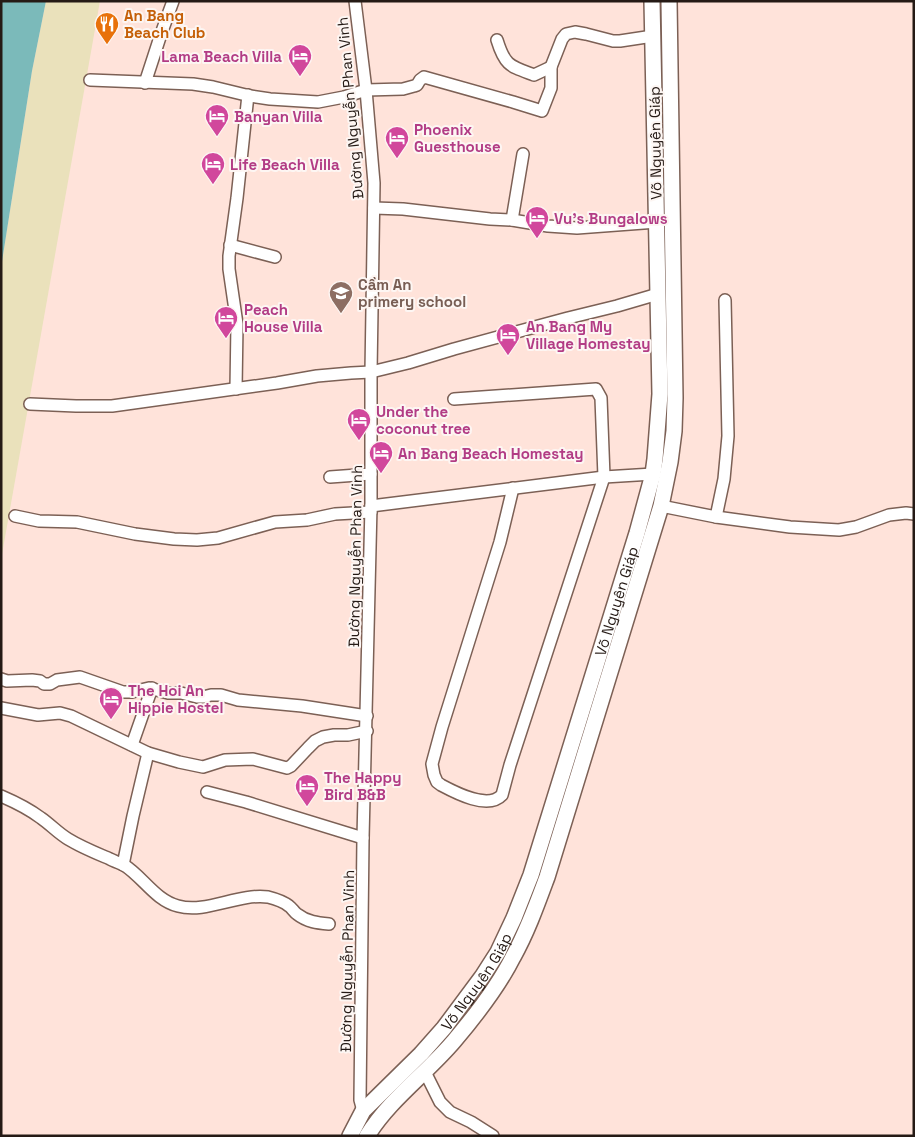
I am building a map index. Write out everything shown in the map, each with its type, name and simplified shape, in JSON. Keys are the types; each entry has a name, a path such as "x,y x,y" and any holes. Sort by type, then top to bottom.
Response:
{"main road":[{"name":"Võ Nguyên Giáp","path":"367,1136 397,1098 454,1041 496,986 513,958 526,931 547,877 661,506 660,475 655,459 660,394 652,1"},
{"name":"Võ Nguyên Giáp","path":"350,1136 364,1111 422,1054 469,996 498,952 514,918 534,865 637,533 673,439 675,398 669,1"}],"street":[{"path":"145,83 173,1"},
{"name":"Đường Nguyễn Phan Vinh","path":"355,1 366,90 374,183 371,509 363,838 360,1100 364,1111"},
{"path":"90,80 193,84 213,86 248,96 318,102 366,90 403,89 417,85 424,77 542,112 551,88 551,67 562,39 569,33 575,32 613,41 653,36"},
{"path":"497,40 501,54 513,67 534,75 551,67"},
{"path":"236,389 237,324 228,269 248,96"},
{"path":"512,220 523,154"},
{"path":"374,208 404,209 576,228 657,222"},
{"path":"230,244 275,257"},
{"path":"30,404 112,406 317,376 371,372 658,294"},
{"path":"716,517 724,478 728,436 725,300"},
{"path":"454,399 596,389 601,398 604,477 510,765 502,795 500,798 488,802 474,799 441,785 437,782 432,764 500,542 513,488"},
{"path":"330,477 371,474"},
{"path":"15,516 39,520 77,522 134,534 197,540 218,538 275,522 307,520 335,514 513,488 604,477 660,475"},
{"path":"661,506 716,517 790,527 839,530 856,527 889,515 914,514"},
{"path":"1,679 7,681 40,680 44,684 50,684 57,680 80,677 123,692 152,688 168,693 181,693 203,698 211,695 221,696 238,700 302,706 367,716"},
{"path":"132,745 152,688"},
{"path":"1,708 38,715 60,713 71,716 148,753 179,762 203,766 225,760 253,759 287,768 315,741 322,737 367,731"},
{"path":"123,865 148,753"},
{"path":"206,792 255,804 363,838"},
{"path":"1,796 30,810 68,839 123,865 167,902 177,906 188,908 203,907 254,896 267,897 280,900 307,920 330,924"},
{"path":"424,1072 440,1102 450,1112 471,1122 493,1136"}],"sand":[{"path":"46,1 100,1 1,560 1,268 32,71"}],"water":[{"path":"1,1 46,1 32,71 1,268"}],"place":[{"name":"An Bang Beach Club","path":"107,45"},
{"name":"Lama Beach Villa","path":"300,77"},
{"name":"Banyan Villa","path":"217,137"},
{"name":"Phoenix Guesthouse","path":"397,159"},
{"name":"Life Beach Villa","path":"213,185"},
{"name":"Vu's Bungalows","path":"537,239"},
{"name":"Cầm An primery school","path":"341,314"},
{"name":"Peach House Villa","path":"226,339"},
{"name":"An Bang My Village Homestay","path":"508,356"},
{"name":"Under the coconut tree","path":"359,441"},
{"name":"An Bang Beach Homestay","path":"381,474"},
{"name":"The Hoi An Hippie Hostel","path":"111,720"},
{"name":"The Happy Bird B&B","path":"307,807"}]}
